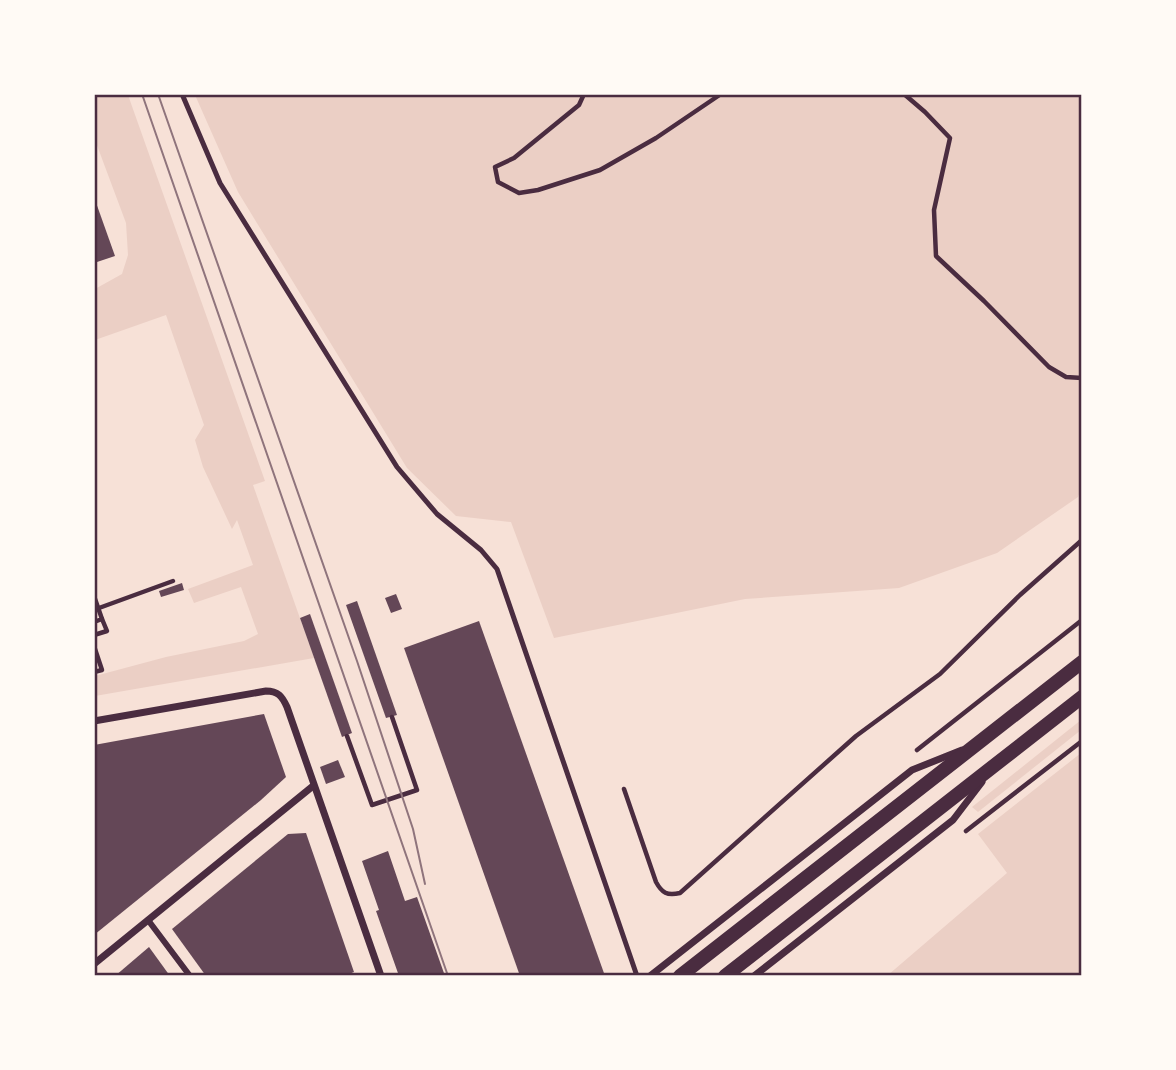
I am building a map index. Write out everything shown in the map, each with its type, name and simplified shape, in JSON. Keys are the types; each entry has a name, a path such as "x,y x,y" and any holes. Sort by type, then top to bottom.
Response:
{"main road":[{"path":"680,975 1082,662"},
{"path":"725,975 1082,697"}],"street":[{"path":"94,721 266,691 274,691 284,699 381,975"},
{"path":"650,975 912,770 979,743"},
{"path":"754,975 953,820 995,764"},
{"path":"94,964 313,786"},
{"path":"148,920 190,975"}],"lane":[{"path":"182,94 220,183 397,467 437,514 481,550 497,569 637,975"}],"path":[{"path":"584,94 579,105 514,158 495,167 498,182 519,194 600,170 656,138 720,94"},
{"path":"904,94 950,138 933,210 936,256 1049,367 1066,377 1082,378"},
{"path":"624,789 656,882 661,891 670,895 680,893 856,736 940,674 1020,595 1082,540"},
{"path":"99,608 173,581"},
{"path":"94,596 107,631 94,635"},
{"path":"94,622 103,619"},
{"path":"94,646 102,670 94,672"},
{"path":"347,736 372,805 417,790 392,717"}],"shaded area":[{"path":"95,94 128,95 265,481 253,485 314,658 95,696 95,676 166,657 244,641 258,634 241,587 194,603 188,589 253,565 237,520 232,529 203,467 195,440 204,425 166,315 95,340 95,289 122,274 128,255 126,223 95,140"},
{"path":"195,95 1081,95 1081,489 1078,497 997,553 899,588 745,599 554,638 511,522 456,516 407,468 238,192"},
{"path":"1081,720 1081,730 978,812 972,807"},
{"path":"1081,753 1081,975 888,975 1007,873 978,834"}],"building":[{"path":"94,197 115,256 94,263"},
{"path":"182,583 184,590 161,597 159,591"},
{"path":"396,594 402,609 391,613 385,598"},
{"path":"357,601 397,715 386,718 346,605"},
{"path":"310,614 352,733 342,737 300,618"},
{"path":"479,621 605,976 520,976 404,648"},
{"path":"264,714 286,777 94,935 94,745"},
{"path":"338,760 345,777 326,784 320,767"},
{"path":"306,833 354,972 344,976 206,976 172,929 288,834"},
{"path":"388,851 405,901 417,897 445,976 399,976 362,861"},
{"path":"149,947 170,976 115,976"}],"tram line":[{"path":"142,94 448,976"},
{"path":"158,94 357,661 413,829 425,884"}]}
